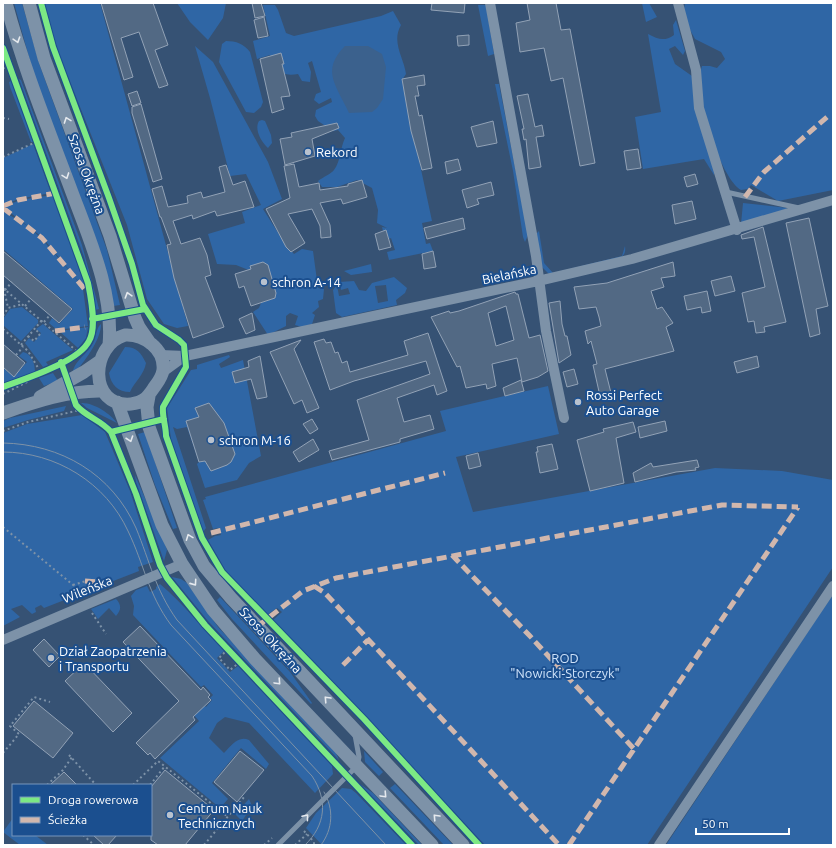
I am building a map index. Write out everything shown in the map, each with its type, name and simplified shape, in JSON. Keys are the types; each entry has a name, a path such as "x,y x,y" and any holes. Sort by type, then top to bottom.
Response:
{"street":[{"name":"Szosa Okrężna","path":"6,3 7,21 94,252 109,314 109,346"},
{"name":"Szosa Okrężna","path":"29,3 44,58 110,236 135,318 139,327 150,343"},
{"path":"490,3 536,256 538,281 564,418"},
{"path":"678,3 696,70 699,108 737,230"},
{"name":"Bielańska","path":"160,356 185,356 538,281 632,259 737,230 833,200"},
{"path":"125,335 140,336 150,343 160,356 162,372 151,392 135,404 117,402 103,391 97,374 100,361 114,340 125,335"},
{"name":"Bielańska","path":"162,372 185,356"},
{"path":"28,404 84,372 100,361"},
{"path":"3,413 28,404 84,391 103,391"},
{"name":"Szosa Okrężna","path":"151,392 148,407 150,427 190,540 204,566 222,589 463,845"},
{"name":"Szosa Okrężna","path":"117,402 160,520 182,564 213,610 239,640 432,845"},
{"name":"Wileńska","path":"3,640 86,603 182,564"},
{"path":"659,845 833,586"}],"lane":[{"path":"726,192 802,209"},
{"path":"278,845 357,766 359,757 353,728"}],"path":[{"path":"3,69 8,63"},
{"path":"3,118 8,119"},
{"path":"3,157 36,142"},
{"path":"4,289 12,282"},
{"path":"4,289 79,353"},
{"path":"3,316 8,308 4,289"},
{"path":"8,308 24,305 32,299"},
{"path":"16,355 28,336 50,315"},
{"path":"28,336 34,341 37,338 40,334 35,329"},
{"path":"3,330 32,356 41,373"},
{"path":"31,333 37,338"},
{"path":"3,394 27,382 34,376"},
{"path":"3,431 28,422 80,410"},
{"path":"3,527 80,592"},
{"path":"73,585 86,581"},
{"path":"86,603 106,634"},
{"path":"228,649 219,658 230,670 240,662"},
{"path":"3,753 19,734 10,726 34,697 50,702"},
{"path":"69,754 95,784"},
{"path":"48,784 63,770 72,757"},
{"path":"134,784 158,761 228,817"},
{"path":"151,784 165,766"},
{"path":"204,845 245,796"},
{"path":"303,830 314,842 314,845"},
{"path":"295,845 307,834"},
{"path":"84,836 91,844 94,845"}],"green space":[{"path":"14,3 22,3 40,66 107,250 120,305 113,306 32,68"},
{"path":"44,3 100,3 188,326 177,328 164,324 147,299 127,225 55,44"},
{"path":"177,3 226,3 223,18 208,40 190,22"},
{"path":"642,3 649,3 657,17 646,22"},
{"path":"685,3 833,3 833,190 778,201 751,185 748,189 741,190 733,182 724,169 710,132 701,94 700,78 702,66 717,68 725,59 721,52 695,39 689,28 684,9"},
{"path":"263,5 275,5 286,33 294,36 381,16 393,11 401,25 397,38 406,74 402,80 432,221 422,223 426,244 430,243 433,251 389,260 387,252 395,250 391,238 389,239 386,231 383,231 382,227 387,228 377,223 378,210 372,188 357,180 337,187 322,187 318,181 334,170 345,138 338,130 333,131 318,121 315,116 316,110 332,102 331,98 319,104 314,100 316,94 321,92 312,61 308,63 311,72 310,82 302,81 298,74 292,75 279,71 274,65 270,55 257,59 253,41 270,36"},
{"path":"478,5 486,5 494,54 488,56"},
{"path":"676,20 685,51 683,55 675,46 669,49 675,64 692,76 714,166 714,175 704,159 643,169 635,117 661,112 648,34 661,39 674,35 673,25"},
{"path":"226,41 240,44 250,52 263,102 261,107 254,113 246,112 219,62 222,44"},
{"path":"195,46 213,62 268,162 282,199 263,209 282,239 294,254 302,249 313,251 318,288 324,289 323,299 318,301 319,307 312,313 315,315 312,324 302,327 295,325 298,316 290,313 286,316 286,326 268,335 253,312 259,308 261,303 251,271 236,265 217,264 208,234 245,223 242,212 261,205 246,174 230,176"},
{"path":"19,79 21,80 82,245 99,309 95,310 94,296 84,257"},
{"path":"11,81 33,142 31,142 10,87 9,82"},
{"path":"495,84 499,84 528,235 525,242 513,171"},
{"path":"259,121 265,121 271,135 272,143 268,148 261,139 257,128"},
{"path":"33,144 51,193 18,199 3,206 3,158"},
{"path":"52,195 84,283 84,288 42,237 3,207 20,200"},
{"path":"743,203 788,208 757,221 741,224"},
{"path":"3,211 26,225 41,238 74,276 83,289 88,326 57,330 49,323 52,318 59,324 73,309 3,249"},
{"path":"539,231 544,263 553,273 622,256 625,246 625,253 623,256 617,259 549,274 540,265 536,234"},
{"path":"371,264 372,272 351,275 344,271"},
{"path":"394,277 407,288 405,293 396,300 397,305 342,317 336,313 333,290 337,285 339,296 350,294 348,288 341,290 339,282 354,281 359,290 366,291 372,283","holes":["386,285 388,301 378,303 375,286"]},
{"path":"22,307 38,320 38,323 21,341 4,326 3,319 10,309"},
{"path":"43,324 73,350 46,362 48,365 43,367 25,343 29,338 34,342 41,333 36,329"},
{"path":"101,324 95,344 87,358 73,374 73,370 77,362 94,342 98,328"},
{"path":"88,327 86,338 78,348 59,331"},
{"path":"125,347 136,349 146,363 143,371 130,392 122,391 116,387 111,381 109,373"},
{"path":"23,352 31,357 35,372 3,383 3,368 14,377 27,362 19,356"},
{"path":"229,355 230,357 219,364 221,368 243,360 261,456 249,463 237,480 205,488 197,464 199,462 187,427 177,429 173,427 206,528 203,532 171,439 167,408 191,370 197,369 197,365"},
{"path":"53,373 58,381 44,386 39,378"},
{"name":"ROD \"Nowicki-Storczyk\"","path":"548,386 559,434 456,457 473,512 715,468 782,471 833,480 833,567 647,845 485,845 273,620 282,612 277,608 267,615 227,573 208,540 215,536 221,535 218,528 213,529 203,500 206,499 205,497 446,431 440,411"},
{"path":"81,403 91,404 101,409 111,416 117,423 87,408"},
{"path":"66,406 64,411 3,428 3,421 10,418"},
{"path":"82,415 105,432 130,491 153,562 138,567 139,571 44,608 41,605 35,608 36,612 32,614 22,605 11,609 20,617 3,626 3,433 27,424"},
{"path":"145,432 177,528 173,529 155,485 138,434"},
{"path":"135,475 165,544 167,550 164,561 136,482"},
{"path":"172,577 181,579 187,583 218,627 336,753 339,760 208,621"},
{"path":"160,584 185,608 224,651 217,658 230,672 238,666 332,766 333,774 315,793 249,723 225,717 217,723 209,738 224,753 238,740 249,740 269,764 266,769 241,748 212,783 228,799 220,808 160,758 199,721 193,714 203,704 206,707 212,700 210,698 213,695 204,685 201,687 133,615 134,606 131,596 136,590 147,586 150,592 156,589 156,587"},
{"path":"833,595 833,845 666,845 823,609"},
{"path":"220,597 290,672 312,703 311,704 232,619 217,600"},
{"path":"116,599 120,608 116,616 109,608 98,619 91,609"},
{"path":"364,751 383,772 379,776 365,762"},
{"path":"360,784 373,793 422,845 419,845"},
{"path":"395,784 453,845 444,845 390,788"},
{"path":"342,788 351,789 356,793 406,845 322,845 306,828 316,813"},
{"path":"249,799 252,806 242,821 235,814"},
{"path":"12,819 12,836 36,836 48,845 20,845 3,832"}],"shaded area":[{"path":"345,46 368,46 382,54 386,67 383,99 377,108 372,112 349,113 336,87 332,71 333,63"}],"building":[{"path":"101,3 153,3 168,45 155,50 168,85 159,88 139,32 121,38 133,77 124,80"},
{"path":"252,3 261,3 265,16 255,18"},
{"path":"432,3 465,3 464,13 431,10"},
{"path":"527,3 556,3 561,30 570,29 595,163 580,166 563,78 551,81 544,48 520,52 516,23 530,20"},
{"path":"264,17 268,36 258,38 254,20"},
{"path":"469,35 469,45 458,46 457,36"},
{"path":"281,53 284,64 282,64 290,96 281,97 284,109 272,113 260,59"},
{"path":"424,75 425,85 417,86 419,96 415,96 419,116 422,115 432,168 422,170 411,131 402,79"},
{"path":"137,91 141,103 132,106 128,94"},
{"path":"528,94 535,127 542,125 544,136 536,137 541,167 529,169 526,139 524,140 522,129 524,129 517,96"},
{"path":"141,104 162,179 153,182 132,113 132,107"},
{"path":"493,121 497,143 477,147 471,127"},
{"path":"337,123 339,128 312,139 315,156 285,165 280,139 292,137 291,133"},
{"path":"638,149 641,168 627,170 624,151"},
{"path":"458,159 461,170 447,174 445,162"},
{"path":"294,164 299,187 319,183 320,190 348,186 348,184 362,180 367,197 343,204 341,199 320,203 330,225 331,237 321,238 320,226 312,209 288,214 305,243 291,252 286,247 266,209 290,198 284,166"},
{"path":"226,165 233,185 245,181 254,207 217,216 215,211 193,219 192,215 173,221 181,244 200,238 207,255 211,275 205,277 224,327 193,338 174,278 167,245 171,244 160,217 152,189 162,186 168,207 188,203 187,196 201,192 203,198 225,192 219,167"},
{"path":"695,174 698,184 687,187 684,177"},
{"path":"491,182 494,195 477,199 479,204 467,208 462,190"},
{"path":"692,201 696,219 675,224 672,205"},
{"path":"463,218 465,229 427,239 424,228"},
{"path":"809,218 828,306 816,309 820,334 810,337 786,223"},
{"path":"763,227 786,322 764,327 765,332 756,333 754,321 748,322 742,293 765,287 754,237 742,239 741,235"},
{"path":"386,230 391,247 379,250 375,234"},
{"path":"3,251 72,309 59,323 3,275"},
{"path":"433,251 436,267 424,269 422,254"},
{"path":"263,262 268,265 276,293 275,298 251,306 244,286 239,288 235,274 251,269 250,266"},
{"path":"673,262 675,276 661,278 664,287 651,291 657,309 662,307 673,323 666,327 674,351 605,369 611,393 600,396 593,365 597,364 591,341 588,344 585,331 601,326 599,317 596,307 579,309 574,287 607,283"},
{"path":"731,276 735,291 715,296 711,281"},
{"path":"707,291 711,311 702,313 701,307 687,310 684,296"},
{"path":"515,292 518,294 529,338 540,335 548,371 538,377 522,382 517,358 492,364 496,386 487,389 486,384 466,388 460,366 457,367 431,317 449,311 450,313","holes":["506,306 514,340 496,346 488,313"]},
{"path":"560,301 562,324 565,336 567,336 571,355 559,363 549,303"},
{"path":"252,313 255,330 246,334 239,319"},
{"path":"428,333 447,391 437,395 434,385 397,398 404,422 430,415 434,429 400,439 400,442 332,460 329,451 369,440 357,400 430,374 426,361 354,381 330,390 314,342 324,339 326,343 331,342 335,353 338,352 342,363 347,361 350,372 408,355 404,341"},
{"path":"301,340 294,349 319,408 307,413 302,400 294,404 270,352"},
{"path":"3,344 25,363 14,377 3,367"},
{"path":"260,356 267,397 257,399 251,379 235,383 232,372 249,367 248,361"},
{"path":"757,356 759,367 737,373 734,362"},
{"path":"574,369 578,384 567,387 563,372"},
{"path":"521,380 524,391 505,396 503,388"},
{"name":"schron M-16","path":"209,403 224,423 235,454 231,462 227,465 211,471 205,461 199,462 186,421 199,417 195,408"},
{"path":"312,419 318,429 310,434 303,424"},
{"path":"665,421 667,431 640,438 638,427"},
{"path":"633,422 636,432 616,438 624,483 590,491 577,440 604,432 603,429"},
{"path":"313,439 319,450 299,462 293,452"},
{"path":"552,444 558,469 540,473 536,452 538,452 537,447"},
{"path":"478,453 481,466 469,469 466,456"},
{"path":"697,460 699,467 695,468 696,470 676,472 635,482 633,473 651,463 653,467"},
{"path":"140,626 201,690 203,687 210,695 208,697 211,700 193,717 195,720 155,759 150,753 148,755 136,743 179,701 123,642"},
{"path":"44,639 60,656 49,667 33,650"},
{"path":"84,663 132,713 113,732 65,681"},
{"path":"34,701 73,733 53,758 13,726"},
{"path":"240,751 264,770 237,802 214,782"},
{"path":"165,770 214,810 185,845 158,845 151,840 152,786"},
{"path":"64,772 76,784 51,784"},
{"path":"94,836 116,836 108,845 104,845"}],"tram line":[{"path":"3,443 45,449 64,456 99,478 113,492 126,509 136,528 158,586 169,609 177,620 386,845"},
{"path":"3,452 23,453 60,464 93,485 107,498 128,531 157,602 171,625 312,776 321,794 322,812 321,821 317,829 305,845"},
{"path":"321,845 328,832 331,819 331,812 324,792"}],"marked path":[{"path":"745,197 764,172 827,117"},
{"path":"3,206 18,200 56,193"},
{"path":"3,208 42,238 87,292"},
{"path":"55,331 85,327"},
{"path":"211,533 445,473"},
{"path":"258,626 303,591 336,578 722,505 798,507"},
{"path":"569,845 798,507"},
{"path":"452,555 529,635 635,750"},
{"path":"85,581 98,582 107,586"},
{"path":"314,586 325,593 559,845"},
{"path":"343,665 368,640"}],"cycle path":[{"path":"41,3 53,47 109,198 132,264 143,305 156,325 184,345 186,367 163,407 163,414 166,436 202,538 222,572 364,719 479,845"},
{"path":"3,48 88,283 93,321 93,329 89,341 83,349 74,356 50,369 3,387"},
{"path":"92,319 145,309"},
{"path":"61,362 76,405 84,413 103,424 111,432 136,494 160,565 167,578 205,625 412,845"},
{"path":"111,432 164,419"}],"place":[{"name":"Rekord","path":"308,152"},
{"name":"schron A-14","path":"264,282"},
{"name":"Rossi Perfect Auto Garage","path":"578,402"},
{"name":"schron M-16","path":"211,440"},
{"name":"Dział Zaopatrzenia i Transportu","path":"51,658"},
{"name":"Centrum Nauk Technicznych","path":"170,815"}]}
